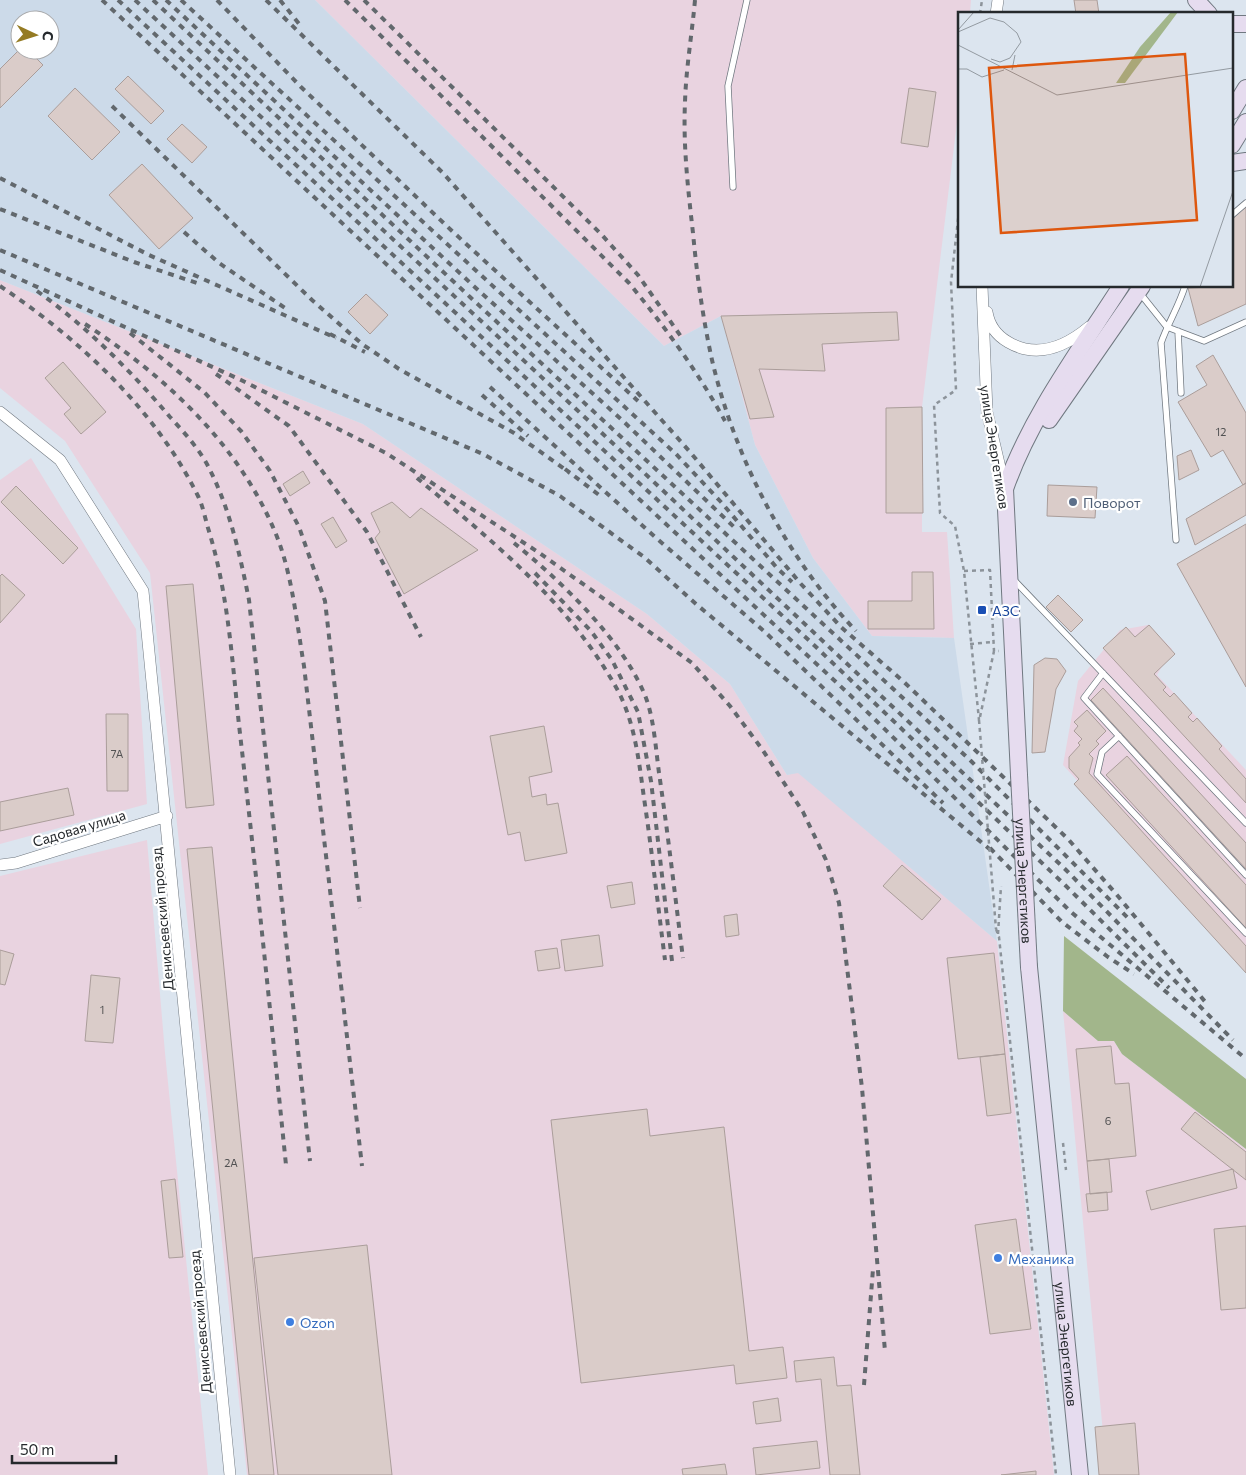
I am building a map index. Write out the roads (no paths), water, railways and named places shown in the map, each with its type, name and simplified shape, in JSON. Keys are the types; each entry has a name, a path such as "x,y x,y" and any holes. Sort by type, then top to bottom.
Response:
{"main road":[{"path":"1188,0 1194,12"},
{"path":"1196,0 1207,12"},
{"path":"1234,108 1246,88"},
{"path":"1234,142 1246,122"},
{"path":"1005,489 1013,466 1026,439 1120,288"},
{"path":"1005,489 1032,445 1138,288"},
{"name":"улица Энергетиков","path":"1005,489 1029,967 1080,1475"}],"street":[{"path":"982,288 989,323 1000,338 1021,350 1042,351 1058,346 1078,336 1102,316"},
{"name":"улица Энергетиков","path":"982,288 987,412 1005,489"},
{"name":"Денисьевский проезд","path":"0,412 60,460 143,591 167,816 230,1475"},
{"name":"Садовая улица","path":"0,866 16,863 167,816"}],"lane":[{"path":"733,187 728,86 747,0"},
{"path":"1234,213 1246,203"},
{"path":"1138,288 1167,327 1204,341 1246,322"},
{"path":"1176,540 1161,343 1167,327 1180,305 1184,288"},
{"path":"1178,331 1181,393"},
{"path":"1008,573 1246,823"},
{"path":"1103,673 1084,698 1246,875"},
{"path":"1119,736 1102,752 1097,774 1246,933"}],"railway":[{"path":"102,0 850,695 1071,912 1246,1059"},
{"path":"118,0 815,646 1065,885 1169,988"},
{"path":"135,0 604,435 1065,869 1233,1040"},
{"path":"153,0 470,297 971,761 1130,920"},
{"path":"166,0 478,290 622,420 734,527"},
{"path":"181,0 676,454 721,502 777,568 792,582"},
{"path":"217,0 301,87 452,231 638,401"},
{"path":"266,0 443,173 690,452 801,584 841,627 904,682 1068,839 1207,1004"},
{"path":"280,0 300,25"},
{"path":"345,0 629,283 680,350 704,385 725,421"},
{"path":"364,0 601,234 638,275 682,338"},
{"path":"695,0 686,89 685,151 698,281 712,360 734,434 766,505 807,571 856,631"},
{"path":"112,106 312,300 362,344 399,369 514,433 570,473"},
{"path":"0,178 149,255 336,338"},
{"path":"0,209 134,262 197,283"},
{"path":"184,232 219,263 288,310"},
{"path":"0,250 483,454 560,496 644,557 696,604 993,852"},
{"path":"0,270 241,380 386,453 538,552 692,663 730,706 762,749 803,812 826,860 839,903 862,1088 885,1351"},
{"path":"0,286 58,329 86,353 137,405 160,434 180,464 201,504 215,552 225,601 286,1165"},
{"path":"37,291 73,319 107,350 140,383 186,435 209,468 229,516 249,600 310,1161"},
{"path":"85,324 145,367 200,418 224,446 264,508 284,557 304,666 362,1166"},
{"path":"130,333 204,392 241,431 270,471 299,527 325,601 360,908"},
{"path":"330,334 365,352"},
{"path":"216,374 289,426 367,532 421,637"},
{"path":"490,387 655,537 765,632 943,803"},
{"path":"482,395 528,436"},
{"path":"565,469 603,498"},
{"path":"417,478 500,549 552,600 598,657 617,689 628,715 638,756 665,960"},
{"path":"514,543 571,594 607,634 623,655 646,698 654,735 683,958"},
{"path":"535,573 591,631 612,660 638,712 651,781 672,961"},
{"path":"990,848 1062,922 1134,974"},
{"path":"864,1385 873,1269"}],"place":[{"name":"Поворот","path":"1073,502"},
{"name":"АЗС","path":"982,610"},
{"name":"Механика","path":"998,1258"},
{"name":"Ozon","path":"290,1322"}]}
